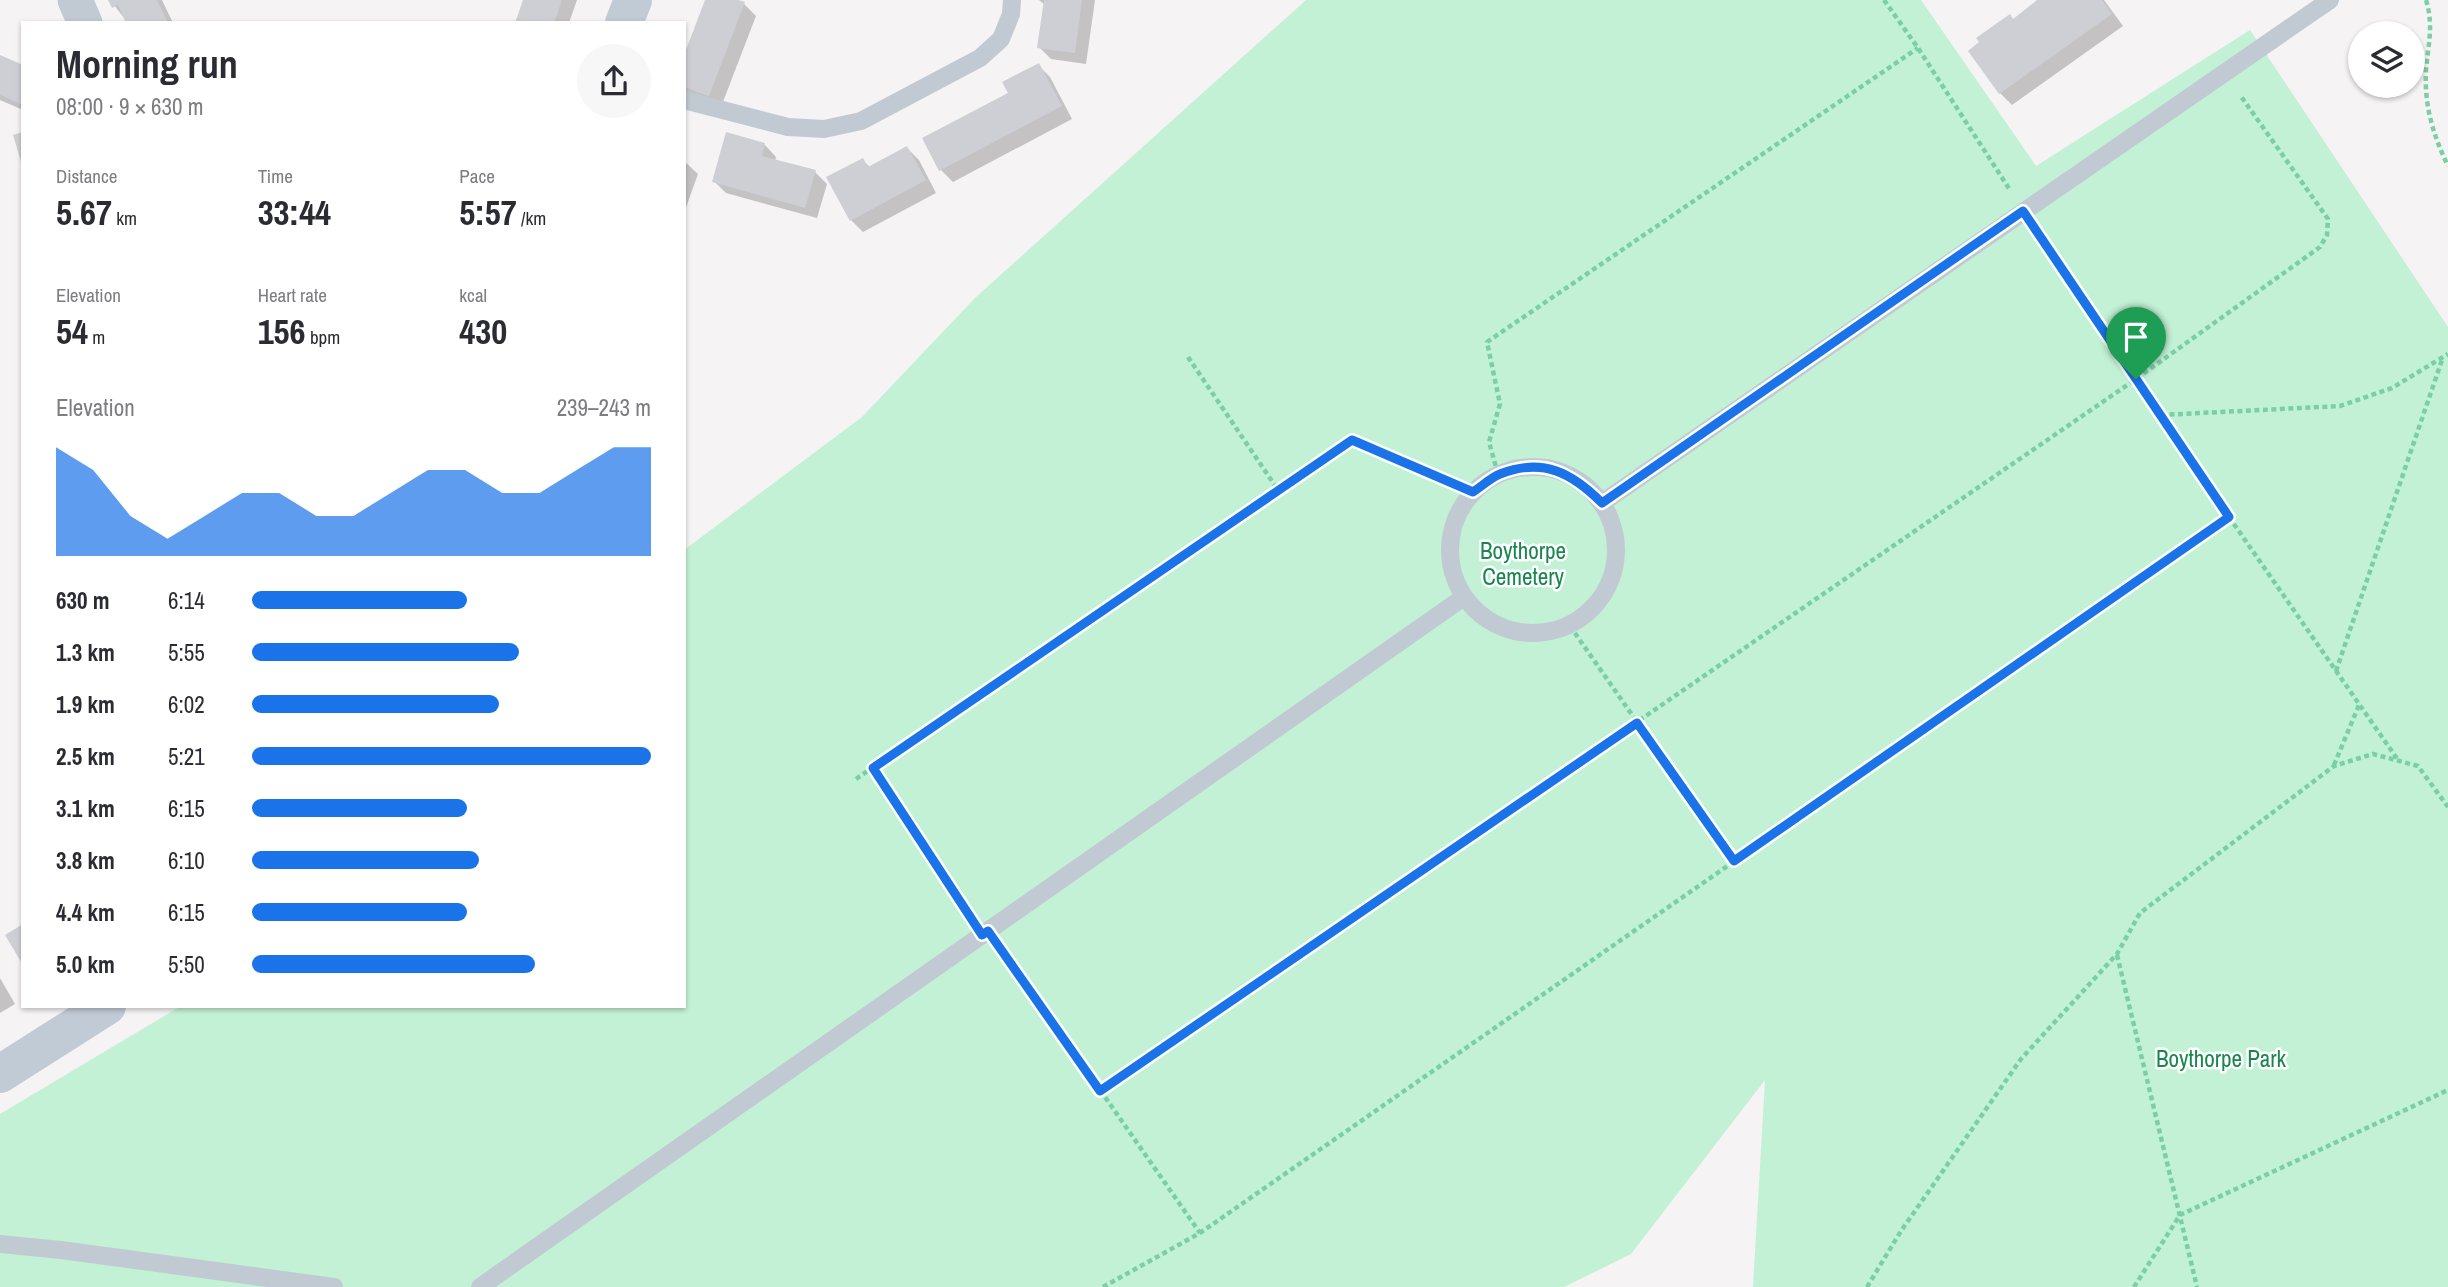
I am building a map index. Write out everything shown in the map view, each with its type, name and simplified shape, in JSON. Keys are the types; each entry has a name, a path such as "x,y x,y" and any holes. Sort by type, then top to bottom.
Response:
{"street":[{"path":"75,0 84,21"},
{"path":"625,21 633,0"},
{"path":"0,1074 104,1008"}],"lane":[{"path":"686,101 788,127 824,129 861,121 980,58 1000,39 1011,14 1012,0"},
{"path":"1602,503 2330,0"},
{"path":"1527,467 1555,470 1581,482 1602,503 1614,528 1617,557 1609,585 1593,608 1570,625 1539,633 1510,630 1484,618 1464,597 1453,574 1450,545 1457,517 1473,492 1498,474 1527,467"},
{"path":"480,1287 1464,597"},
{"path":"0,1244 334,1287"}],"path":[{"path":"1884,0 2229,517 2398,760"},
{"path":"2426,0 2432,18 2426,72 2426,103 2436,142 2448,166"},
{"path":"1498,474 1489,442 1500,404 1487,342 1918,48"},
{"path":"1100,1091 2136,379 2320,247 2327,235 2328,219 2224,73"},
{"path":"2161,415 2340,406 2392,388 2446,355"},
{"path":"2336,671 2446,355"},
{"path":"1188,357 1279,490"},
{"path":"856,779 1352,440 1473,492"},
{"path":"1103,1287 1199,1233 2229,517"},
{"path":"1570,625 1734,861"},
{"path":"2334,766 2359,704"},
{"path":"1867,1287 1901,1231 2021,1059 2117,954 2140,913 2334,766 2373,754 2418,766 2448,807"},
{"path":"873,768 985,933 1199,1233"},
{"path":"2117,954 2197,1287"},
{"path":"2134,1287 2180,1215 2448,1090"}],"green space":[{"name":"Boythorpe Cemetery","path":"1306,0 1921,0 2036,166 2250,30 2448,327 2448,1287 1753,1287 1765,1080 1631,1254 1564,1287 0,1287 0,1114 178,1008 686,1008 686,549 862,417 975,298"}],"building":[{"path":"108,0 157,0 167,21 125,21 118,5 112,8"},
{"path":"523,0 562,0 555,21 516,21"},
{"path":"705,0 745,2 709,96 686,88 686,50"},
{"path":"1044,0 1082,0 1075,53 1037,48"},
{"path":"2037,0 2102,0 2112,14 1999,94 1968,51 1979,42 1976,38 2010,14 2013,19"},
{"path":"0,55 21,64 21,104 0,95"},
{"path":"1039,63 1062,106 939,171 922,138 1008,93 1002,82"},
{"path":"726,132 765,143 762,156 816,170 805,208 712,182"},
{"path":"21,133 21,162 13,135"},
{"path":"907,146 926,180 850,221 826,177 863,158 868,167"},
{"path":"21,925 21,962 5,935"}],"route":[{"path":"2023,211 2136,379 2229,517 1734,861 1637,723 1100,1091 988,931 982,935 873,768 1352,440 1473,492 1498,474 1527,467 1555,470 1581,482 1602,503 2023,211"}],"park label":[{"name":"Boythorpe Park","path":"2221,1059"}]}
